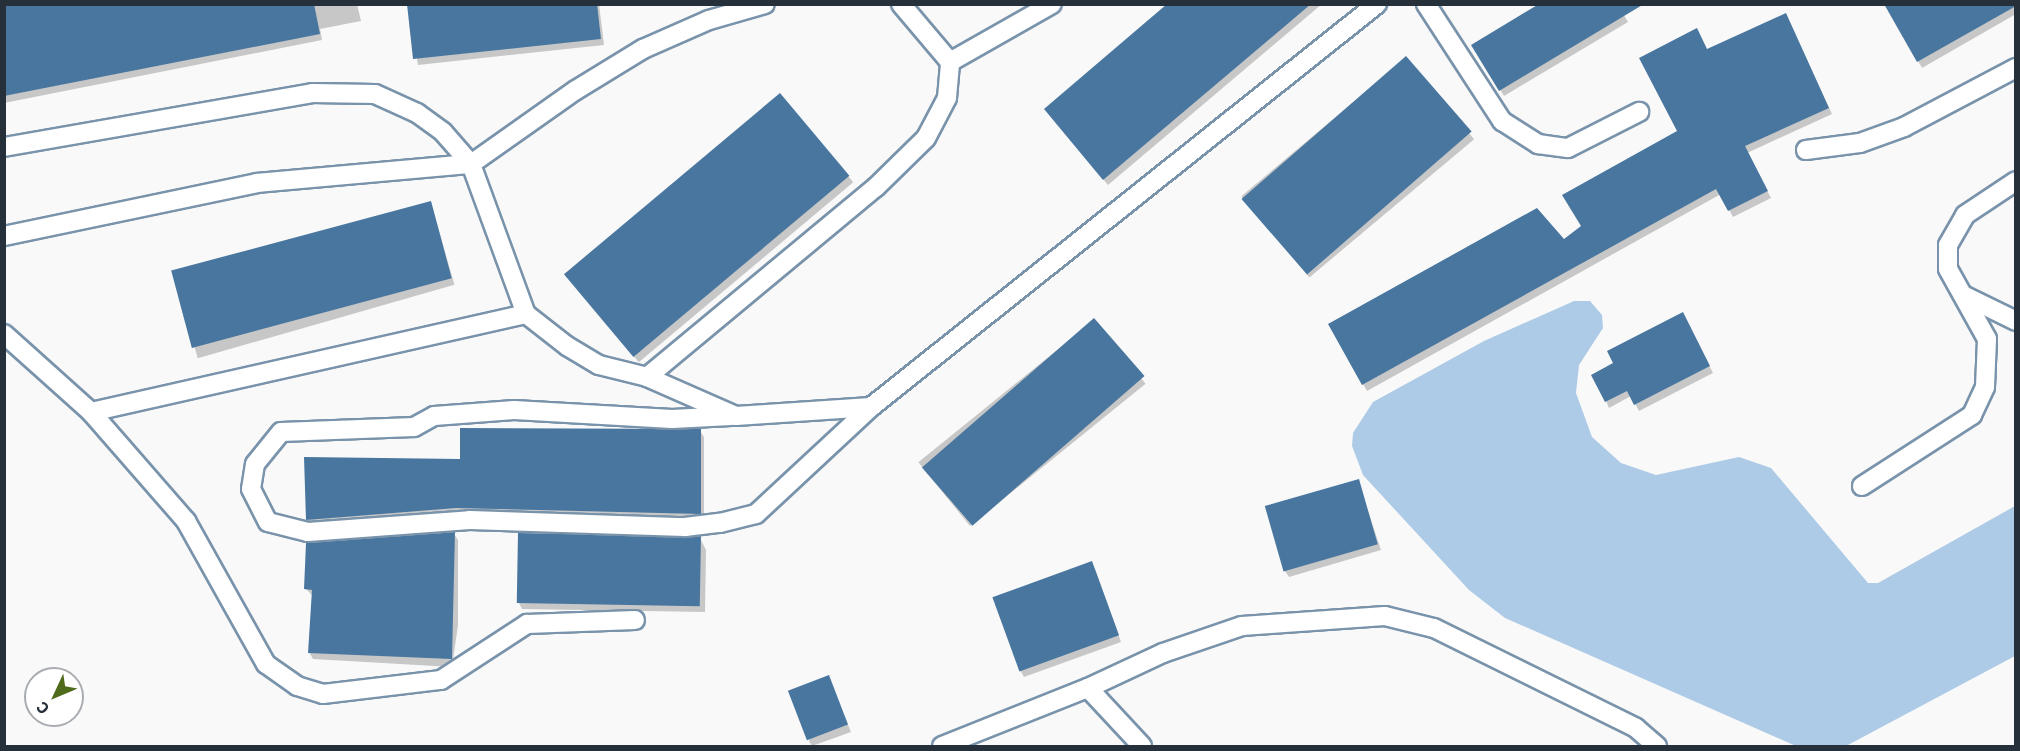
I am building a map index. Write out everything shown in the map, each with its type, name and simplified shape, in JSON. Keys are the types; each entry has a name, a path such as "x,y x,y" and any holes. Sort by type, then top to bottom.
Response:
{"lane":[{"path":"4,236 257,183 471,164 576,90 643,50 709,20 765,4"},
{"path":"647,377 876,186 926,138 947,98 950,62 901,4"},
{"path":"950,62 1052,4"},
{"path":"871,407 672,418 514,410 434,416 414,427 281,432 255,464 251,489 268,522 308,532 470,520 685,527 720,523 756,514 871,407 1377,4"},
{"path":"1426,4 1502,121 1538,144 1568,148 1639,112"},
{"path":"1806,150 1860,143 1904,126 2016,68"},
{"path":"4,147 312,93 375,94 417,113 443,132 471,164 526,314 567,346 599,364 647,377 736,416"},
{"path":"1862,486 1972,415 1985,387 1987,339 1948,269 1948,245 1965,215 2016,182"},
{"path":"1963,295 2016,321"},
{"path":"91,412 526,314"},
{"path":"4,334 91,412 186,521 266,664 297,686 322,694 441,680 527,624 635,620"},
{"path":"942,747 1088,688 1163,653 1242,626 1385,615 1434,628 1636,728 1657,747"},
{"path":"1088,688 1142,747"}],"shaded area":[{"path":"1574,301 1590,301 1602,315 1603,328 1579,365 1576,393 1592,437 1621,463 1656,475 1739,457 1771,468 1868,583 1878,583 2015,506 2015,656 1846,746 1796,746 1505,618 1469,590 1363,475 1352,446 1353,433 1373,402 1484,341"}],"building":[{"path":"4,4 314,4 320,34 4,96"},
{"path":"407,4 597,4 601,39 413,59"},
{"path":"1167,4 1311,4 1103,180 1044,109"},
{"path":"1539,4 1644,4 1499,91 1471,45"},
{"path":"1884,4 2016,4 2016,6 1917,62"},
{"path":"1786,13 1829,108 1745,146 1768,191 1728,211 1716,189 1362,385 1328,324 1537,208 1564,239 1581,226 1562,195 1677,131 1639,58 1697,28 1707,49"},
{"path":"1406,56 1472,131 1307,274 1241,199"},
{"path":"780,93 849,176 633,357 564,274"},
{"path":"431,201 452,278 192,348 171,271"},
{"path":"1683,312 1710,366 1634,405 1627,391 1605,402 1591,375 1613,363 1607,351"},
{"path":"1094,318 1145,376 972,526 922,468"},
{"path":"460,428 701,429 701,514 456,508 306,520 304,457 460,459"},
{"path":"1359,479 1378,544 1284,571 1265,506"},
{"path":"455,532 452,659 308,653 312,590 304,589 306,543"},
{"path":"518,533 701,536 700,606 517,603"},
{"path":"1092,561 1119,635 1019,671 992,597"},
{"path":"829,675 848,724 807,740 788,691"}]}
